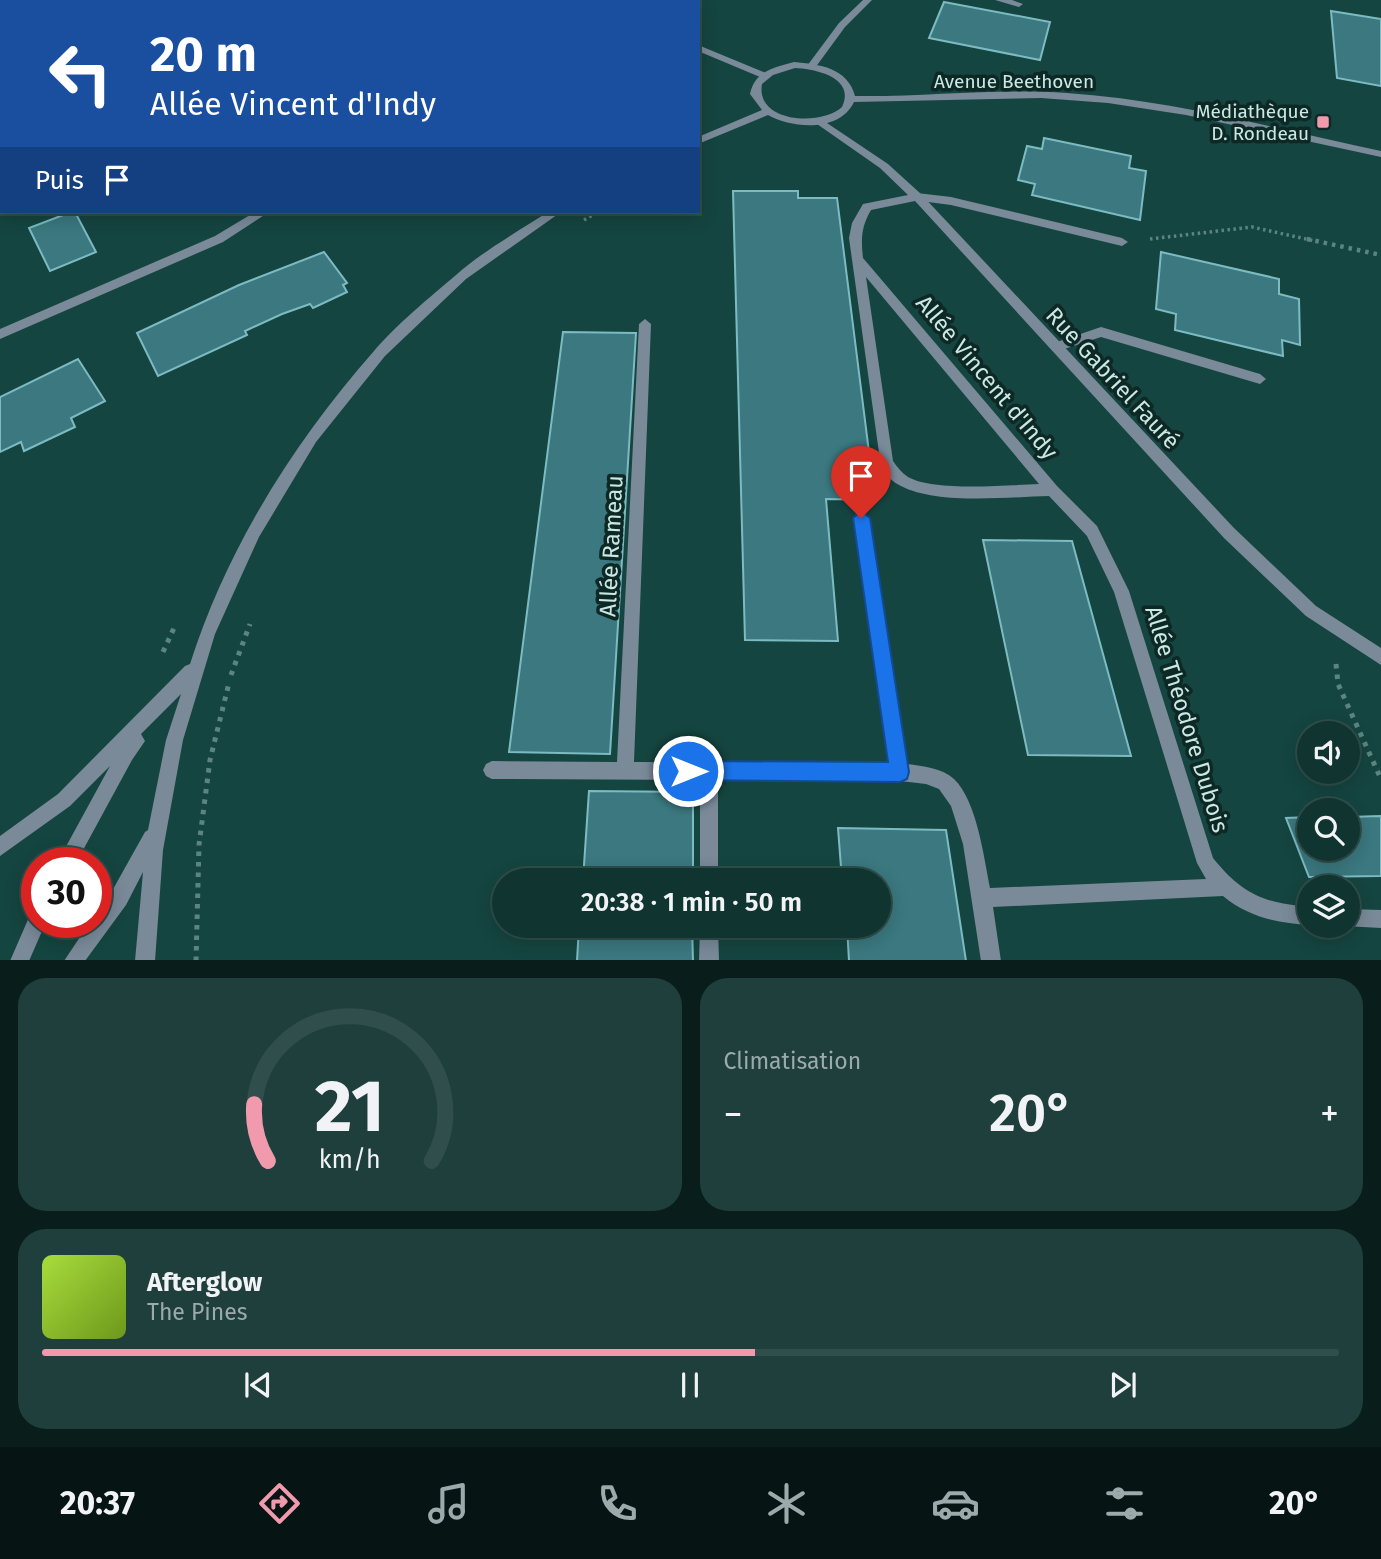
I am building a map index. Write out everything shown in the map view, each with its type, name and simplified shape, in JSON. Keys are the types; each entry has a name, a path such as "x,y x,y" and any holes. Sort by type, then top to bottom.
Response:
{"street":[{"path":"812,66 842,25 869,0"},
{"path":"999,0 1019,4"},
{"path":"700,49 763,75"},
{"path":"794,65 812,66 841,78 849,88 851,99 846,108 821,122 802,123 766,112 757,103 755,84 763,75 794,65"},
{"name":"Avenue Beethoven","path":"851,99 999,95 1096,99 1177,111 1381,154"},
{"path":"700,140 766,112"},
{"name":"Rue Gabriel Fauré","path":"821,122 884,166 916,197 1229,533 1311,611 1381,657"},
{"path":"916,197 951,201 1122,242"},
{"name":"Allée Vincent d'Indy","path":"916,197 867,206 857,230 858,259 886,463 895,475 909,484 938,489 1052,490"},
{"path":"0,334 219,239 260,214"},
{"path":"145,960 155,831 178,722 194,669 237,560 269,501 330,412 393,341 437,298 524,231 552,214"},
{"name":"Allée Vincent d'Indy","path":"858,259 1052,490"},
{"name":"Allée Rameau","path":"625,770 645,324"},
{"path":"1055,347 1101,332 1260,379"},
{"name":"Allée Théodore Dubois","path":"1052,490 1091,531 1121,591 1206,863 1223,887 1247,904 1281,915 1297,916"},
{"path":"861,518 900,772"},
{"path":"0,847 64,800 194,669"},
{"path":"75,847 126,754 194,669"},
{"path":"492,770 900,772 930,776 949,785 958,800 981,898 991,960"},
{"path":"709,771 709,868"},
{"path":"74,960 118,898 155,831"},
{"path":"981,898 1223,887"},
{"path":"1360,918 1381,919"},
{"path":"19,960 30,938"},
{"path":"709,938 709,960"}],"path":[{"path":"576,224 594,214"},
{"path":"1122,242 1252,228 1381,255"},
{"path":"196,960 199,845 210,760 231,677 252,617"},
{"path":"1332,626 1338,684 1381,779"}],"building":[{"path":"944,2 1050,22 1040,60 929,38"},
{"path":"1331,11 1381,19 1381,86 1337,78"},
{"path":"1044,138 1131,156 1129,168 1146,171 1140,220 1032,195 1035,184 1018,180 1027,146 1042,149"},
{"path":"733,191 798,191 798,198 837,198 875,500 826,499 838,641 745,640"},
{"path":"66,214 76,214 96,252 50,271 29,228"},
{"path":"324,252 347,283 343,285 347,292 313,308 310,304 282,314 245,331 247,335 158,376 137,333 239,285"},
{"path":"1161,252 1279,279 1279,294 1299,299 1300,345 1282,340 1283,356 1175,330 1176,314 1156,309"},
{"path":"563,332 636,333 610,754 509,752"},
{"path":"78,359 105,401 71,418 75,427 24,451 21,442 0,452 0,397"},
{"path":"983,540 1072,541 1131,756 1028,755"},
{"path":"589,791 693,792 693,868 584,868"},
{"path":"1381,816 1381,876 1308,875 1303,861 1360,861 1360,817"},
{"path":"1286,818 1297,818 1297,846"},
{"path":"838,828 946,830 966,960 849,960 848,938 891,938 891,868 841,868"},
{"path":"578,938 692,938 693,960 577,960"}],"place":[{"name":"Médiathèque D. Rondeau","path":"1323,122"}],"route":[{"path":"688,771 900,772 861,518"}]}
